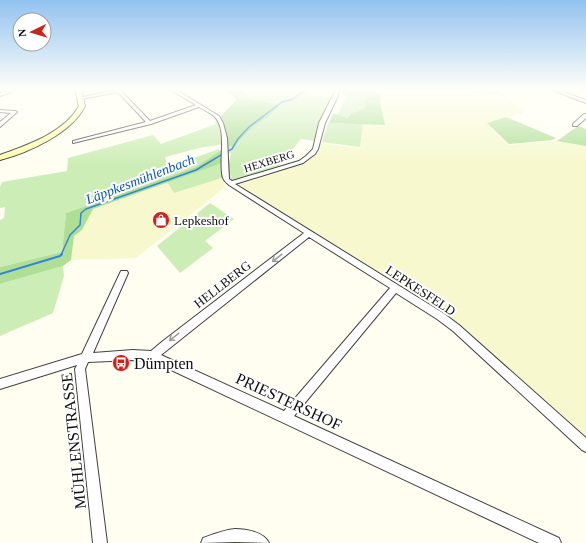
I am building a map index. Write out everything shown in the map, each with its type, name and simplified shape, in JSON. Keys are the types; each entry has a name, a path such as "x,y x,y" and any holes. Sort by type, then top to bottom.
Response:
{"street":[{"path":"0,125 12,114"},
{"path":"0,158 42,140 71,122 78,114"},
{"path":"141,114 149,123"},
{"path":"75,142 149,123 174,114"},
{"path":"214,114 220,121 228,181"},
{"name":"HEXBERG","path":"228,181 301,162 309,157 317,146 322,125 328,114"},
{"path":"575,125 586,115"},
{"name":"LEPKESFELD","path":"228,181 456,328 586,446"},
{"name":"HELLBERG","path":"153,356 166,344 308,234"},
{"name":"MÜHLENSTRASSE","path":"100,543 80,369 124,273"},
{"path":"286,417 396,288"},
{"name":"PRIESTERSHOF","path":"0,384 85,358 133,355 153,356 554,543"},
{"path":"208,543 227,536 240,534 254,537 262,543"}],"green space":[{"path":"223,114 271,114 254,126 233,146 226,146 221,116"},
{"path":"268,114 327,114 317,141 301,139 278,167 231,180 227,179 231,177 228,168 231,153 228,154 226,146 232,146"},
{"path":"332,114 347,118 351,114 383,114 385,125 329,123"},
{"path":"337,114 351,114 347,118"},
{"path":"382,114 517,114 487,123 509,145 557,141 586,146 586,441 469,337 237,184 307,161 316,153 321,143 360,148 363,124 384,125"},
{"path":"506,117 556,138 552,140 509,144 487,123"},
{"path":"217,119 223,144 199,148 165,157 168,167 219,149 219,152 196,167 66,213 62,252 0,267 0,220 4,218 5,207 0,208 0,187 2,182 67,171 68,158 153,135 161,144 216,124 215,121"},
{"path":"328,123 363,124 360,147 322,142"},
{"path":"578,126 586,129 586,146 557,141"},
{"path":"221,150 222,163 93,209 82,230 74,236 71,260 63,266 0,284 0,267 62,252 66,213 196,167"},
{"path":"222,163 222,178 174,193 167,182"},
{"path":"222,178 225,187 136,258 71,260 74,236 82,230 93,209 167,182 174,193"},
{"path":"210,203 234,219 205,241 213,248 180,273 157,246"},
{"path":"63,266 64,276 53,313 0,336 0,284"}],"waterway":[{"path":"228,151 232,149 238,139 249,127 266,114"},
{"name":"Läppkesmühlenbach","path":"61,255 70,235 80,225 81,213 86,209 196,170 221,155"},
{"name":"Läppkesmühlenbach","path":"0,274 61,255"}],"place":[{"name":"Lepkeshof","path":"161,220"},
{"name":"Dümpten","path":"121,363"}]}
